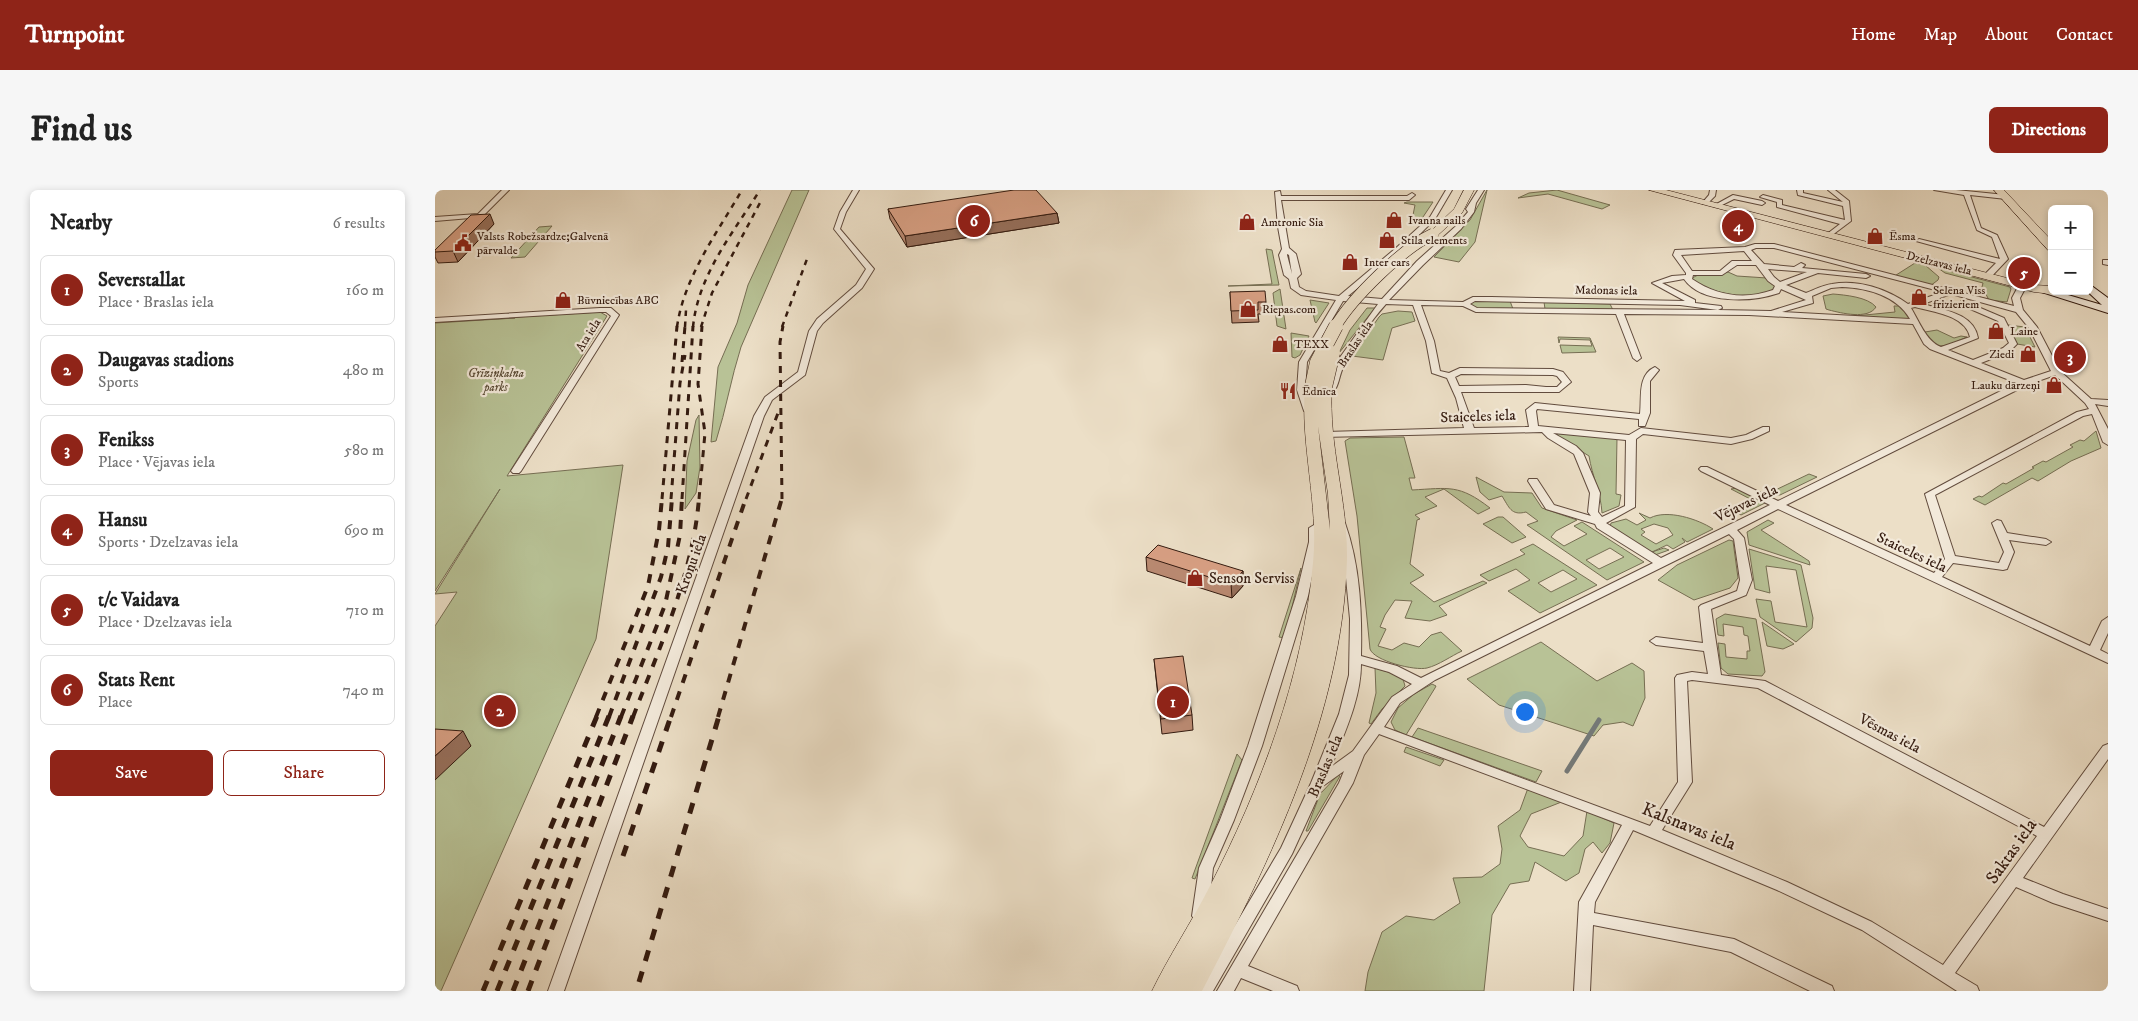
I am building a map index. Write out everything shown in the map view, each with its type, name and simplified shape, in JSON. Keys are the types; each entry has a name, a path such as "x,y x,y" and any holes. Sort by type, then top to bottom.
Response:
{"main road":[{"path":"1165,991 1229,871 1269,782 1291,720 1302,681 1313,635 1322,562 1323,528 1309,411 1320,391 1338,340 1354,315 1372,294 1434,235 1461,206 1469,190"},
{"name":"Dzelzavas iela","path":"1654,190 2029,287 2108,310"},
{"path":"2003,194 2048,244"},
{"path":"2029,287 2048,289"},
{"path":"2093,291 2108,304"},
{"name":"Braslas iela","path":"1189,991 1220,934 1289,784 1309,722 1330,636 1338,563 1338,518 1320,391"}],"street":[{"path":"435,218 480,216 507,190"},
{"name":"Kroņu iela","path":"556,991 759,416 769,399 802,373 811,340 820,321 859,286 870,269 837,229 855,190"},
{"path":"1327,190 1327,198"},
{"path":"1309,411 1301,390 1303,362 1318,332 1341,298 1414,237 1433,218 1449,190"},
{"path":"1385,302 1411,272 1460,226 1473,210 1481,190"},
{"path":"1710,204 1713,190"},
{"path":"1799,190 1800,194 1847,205"},
{"path":"1829,235 1848,221 1846,201 1831,190"},
{"path":"1937,190 1967,195 2003,194"},
{"path":"1278,194 1327,198 1409,198 1412,195"},
{"name":"Braslas iela","path":"1278,194 1286,249 1283,255 1288,275 1293,278 1294,285 1299,290 1341,298 1385,302"},
{"path":"1967,195 1980,228 1995,236 2003,259 1987,276"},
{"path":"1710,204 1733,197 1780,201 1779,206 1846,223"},
{"path":"1434,235 1474,204"},
{"path":"1433,218 1434,235"},
{"path":"1919,241 2001,262"},
{"path":"1818,272 1779,284 1775,291 1766,295 1745,298 1707,292 1695,286 1677,255 1678,252 1774,246 1947,294 2019,310"},
{"path":"1746,249 1771,279 1810,298 1810,301 1770,315"},
{"path":"1795,269 1812,256"},
{"path":"1693,304 1691,300 1656,283 1689,275 1722,273 1735,263 1760,264 1892,279 1934,299"},
{"path":"1806,296 1835,286 1853,286 1890,296 1911,306 1962,319 1967,322 1974,338 1941,350"},
{"path":"2029,287 2016,298 2019,310 2033,327 2056,372 2088,401 2101,422 2108,442"},
{"path":"1911,306 1947,294 2001,320 2009,332 2013,344 2011,347 1973,363"},
{"name":"Madonas iela","path":"1464,304 1473,299 1693,304 1770,315 1916,322"},
{"name":"Braslas iela","path":"1320,391 1329,393 1345,357 1385,302"},
{"name":"Madonas iela","path":"1385,302 1464,304 1476,310 1747,313"},
{"path":"1416,303 1430,341 1436,373 1450,376 1460,370 1553,372 1560,374 1567,382 1559,389 1546,390 1525,388 1456,388"},
{"path":"1911,306 1916,322 1927,342 1941,350 2024,383"},
{"name":"Ata iela","path":"435,320 600,310 608,310 615,315 517,471"},
{"path":"1620,313 1637,358"},
{"path":"1641,431 1644,417 1646,381 1655,370"},
{"name":"Vējavas iela","path":"1377,729 1396,700 1421,683 2024,383 2056,372"},
{"path":"1450,376 1456,388 1470,432"},
{"path":"2088,401 2108,403"},
{"path":"1534,429 1531,410 1535,406 1644,417"},
{"path":"1950,559 1930,494 2080,414 2094,411"},
{"path":"1545,429 1548,434 1576,450 1581,456 1585,472 1594,490 1593,512 1601,526 1661,563"},
{"name":"Staiceles iela","path":"1326,435 1545,429 1631,438"},
{"path":"1533,481 1549,507 1600,522 1630,506 1631,438 1641,431 1731,441 1749,437 1766,429"},
{"name":"Staiceles iela","path":"1705,468 1778,506 2108,659"},
{"path":"1198,932 1206,868 1227,820 1255,746 1302,596 1314,542 1313,503 1318,485"},
{"name":"Braslas iela","path":"1204,991 1265,889 1318,783 1345,714 1355,675 1356,619 1349,546 1347,536 1338,518"},
{"path":"1950,559 2003,567 2009,552 1997,523"},
{"path":"1715,678 1705,607 1729,600 1742,593 1746,580 1739,538 1729,529"},
{"path":"2002,536 2046,542"},
{"path":"1935,579 1950,559"},
{"path":"2093,652 2108,621"},
{"path":"1656,641 1710,648"},
{"path":"1356,658 1393,669 1421,683"},
{"name":"Vēsmas iela","path":"1653,833 1685,782 1681,678 1692,676 1761,684 2045,834"},
{"name":"Braslas iela","path":"1225,991 1346,783 1358,754 1377,729"},
{"name":"Kalsnavas iela","path":"1377,729 1630,823 1782,886 1867,926 1971,991"},
{"name":"Saktas iela","path":"1945,974 2108,749"},
{"path":"1318,783 1358,754"},
{"path":"1582,991 1587,902 1630,823"},
{"path":"2014,880 2041,893 2108,915"},
{"path":"1585,917 1734,946 1826,991"},
{"path":"1237,970 1291,991"}],"green space":[{"path":"792,190 809,190 741,347 716,441 711,442 718,367 737,323 748,285"},
{"path":"1487,190 1475,242 1459,262 1434,257 1470,220"},
{"path":"1557,190 1610,205 1602,209 1548,194 1518,198 1529,193"},
{"path":"1433,202 1421,220 1412,220 1415,205 1404,203"},
{"path":"552,226 525,257 511,258 539,227"},
{"path":"1266,249 1272,250 1279,285 1228,286 1272,284"},
{"path":"1915,263 1925,265 1939,277 1938,280 1930,286 1893,277"},
{"path":"1938,268 2010,287 2007,302 1989,300 1982,287 1983,283 1945,273"},
{"path":"1728,272 1737,276 1767,278 1777,285 1770,291 1760,295 1735,295 1709,289 1692,278 1700,274"},
{"path":"1280,289 1286,329 1277,326 1273,293"},
{"path":"1833,294 1862,299 1876,307 1872,311 1861,314 1847,314 1826,309 1823,296"},
{"path":"1310,300 1329,303 1316,323 1315,322"},
{"path":"1476,300 1510,301 1513,309 1478,309 1470,304"},
{"path":"1544,302 1610,304 1613,310 1545,309"},
{"path":"1894,306 1901,306 1911,320 1855,316 1895,312"},
{"path":"1367,308 1375,308 1339,353 1350,330"},
{"path":"1398,311 1412,312 1415,321 1392,328 1383,360 1352,356 1382,314"},
{"name":"Grīziņkalna parks","path":"600,312 607,316 507,476 623,465 596,639 441,991 435,991 435,626 457,592 435,594 500,489 435,591 435,323 515,318 435,322"},
{"path":"2008,325 2025,327 2035,347 2017,344"},
{"path":"1937,330 1954,338 1967,337 1949,345 1938,346 1929,339 1925,332"},
{"path":"1291,333 1309,336 1300,355 1295,358 1292,357"},
{"path":"1558,337 1590,338 1596,352 1562,353 1560,345 1592,346 1590,340 1560,339 1559,343"},
{"path":"699,415 700,467 696,493 685,509 687,461 696,420"},
{"path":"2096,431 2101,448 2071,461 2038,481 2032,478 1985,505 1973,499 1979,496 1982,497 2003,483 2006,484 2034,468 2032,467 2043,461 2046,462 2073,447 2070,445 2080,440 2084,441"},
{"path":"1552,433 1617,438 1616,494 1621,495 1619,506 1602,513 1589,456"},
{"path":"1404,437 1415,478 1409,478 1412,490 1445,488 1453,489 1470,495 1490,508 1478,514 1444,489 1425,497 1437,506 1415,515 1420,519 1417,520 1410,564 1424,575 1410,583 1434,602 1483,581 1487,583 1439,606 1447,615 1430,621 1405,618 1412,601 1395,600 1380,627 1386,629 1378,646 1392,650 1404,643 1419,647 1431,635 1441,632 1462,651 1436,665 1421,669 1387,661 1373,653 1370,649 1357,516 1345,441 1350,438"},
{"path":"1809,474 1817,477 1780,495 1767,494"},
{"path":"1476,477 1504,492 1532,493 1542,508 1577,520 1556,531 1551,537 1564,546 1587,534 1574,526 1582,522 1644,562 1607,580 1527,525 1538,521 1526,512 1517,513 1511,510 1502,496 1489,500 1480,492","holes":["1610,548 1624,557 1599,569 1586,560"]},
{"path":"1737,488 1765,503 1741,515 1734,511 1754,501 1731,489"},
{"path":"1639,513 1650,518 1657,515 1682,516 1713,529 1687,542 1682,538 1685,542 1673,549 1667,545 1652,552 1664,548 1669,550 1655,555 1610,527 1611,523 1626,519 1637,525 1646,520","holes":["1654,524 1668,528 1673,535 1656,544 1641,535 1645,532 1641,529"]},
{"path":"1498,517 1503,517 1526,537 1512,543 1483,524"},
{"path":"1768,520 1774,523 1761,530 1809,561 1810,565 1749,545 1747,532"},
{"path":"1729,540 1733,541 1738,578 1730,588 1694,600 1658,580 1677,565"},
{"path":"1533,544 1597,585 1540,613 1508,591 1530,580 1516,569 1489,581 1480,575 1525,554 1520,550","holes":["1563,570 1577,579 1551,592 1538,583"]},
{"path":"1749,549 1801,565 1813,618 1812,628 1796,642 1760,617 1756,599 1771,601 1775,622 1807,627 1796,570 1766,566 1770,593 1755,589"},
{"path":"1301,568 1285,638 1279,637"},
{"path":"1725,614 1756,619 1765,672 1762,676 1728,674 1721,668 1718,643 1725,644 1726,657 1747,659 1747,651 1750,651 1748,636 1744,635 1743,627 1723,624 1724,636 1718,635 1716,619"},
{"path":"1762,622 1794,644 1783,649 1767,646"},
{"path":"1541,642 1597,681 1632,663 1644,671 1645,698 1633,726 1623,722 1603,725 1594,736 1499,705 1467,679"},
{"path":"1375,668 1398,675 1403,679 1405,686 1382,709 1371,724 1369,723 1376,693"},
{"path":"1432,684 1436,686 1435,688 1406,735 1395,730 1391,722 1398,708 1414,694"},
{"path":"1418,728 1542,771 1536,782 1412,737"},
{"path":"1406,747 1444,760 1440,766 1404,752"},
{"path":"1237,754 1242,760 1195,879 1192,878"},
{"path":"1338,775 1340,776 1308,831 1306,831 1320,794"},
{"path":"1528,788 1564,801 1531,814 1520,836 1528,847 1564,856 1583,836 1587,811 1614,823 1610,843 1602,853 1593,842 1585,849 1579,873 1566,881 1535,862 1529,881 1510,884 1492,915 1484,991 1365,991 1368,972 1382,932 1406,916 1434,920 1460,903 1453,878 1482,877 1500,864 1502,849 1498,826 1520,810"}],"building":[{"path":"1014,190 1036,190 1057,213 905,236 888,209"},
{"path":"490,214 453,251 435,252 471,215"},
{"path":"1265,291 1266,302 1258,302 1258,310 1231,311 1230,292"},
{"path":"1158,545 1243,571 1231,584 1146,557"},
{"path":"1183,656 1192,715 1161,719 1154,659"},
{"path":"435,729 463,731 435,756"}],"waterway":[{"path":"1567,771 1599,720"}],"railway":[{"path":"677,327 681,309 694,273 742,190"},
{"path":"693,327 696,308 709,272 760,190"},
{"path":"701,327 712,293 761,201"},
{"path":"782,327 807,259"},
{"path":"685,327 686,310"},
{"path":"662,499 677,326"},
{"path":"682,362 685,326"},
{"path":"682,499 693,326"},
{"path":"699,499 705,433 698,384 702,326"},
{"path":"782,498 780,342 783,326"},
{"path":"671,499 680,383 685,355"},
{"path":"746,499 778,413"},
{"path":"596,717 648,586 659,530 662,498"},
{"path":"609,717 661,577 668,547 672,498"},
{"path":"621,717 665,605 680,535 682,498"},
{"path":"633,717 683,582 696,526 699,498"},
{"path":"671,717 746,498"},
{"path":"718,717 782,498"},
{"path":"483,991 597,716"},
{"path":"497,991 609,716"},
{"path":"513,991 621,716"},
{"path":"528,991 633,716"},
{"path":"623,856 671,716"},
{"path":"639,982 719,716"}],"place":[{"name":"Ivanna nails","path":"1394,220"},
{"name":"Stats Rent","path":"974,221"},
{"name":"Amtronic Sia","path":"1247,222"},
{"name":"Hansu","path":"1738,226"},
{"name":"Ēsma","path":"1875,236"},
{"name":"Stila elements","path":"1387,240"},
{"name":"Valsts Robežsardze;Galvenā pārvalde","path":"463,243"},
{"name":"Inter cars","path":"1350,262"},
{"name":"t/c Vaidava","path":"2024,273"},
{"name":"Selēna Viss frizieriem","path":"1919,297"},
{"name":"Būvniecības ABC","path":"563,300"},
{"name":"Riepas.com","path":"1248,309"},
{"name":"Laine","path":"1996,331"},
{"name":"TEXX","path":"1280,344"},
{"name":"Ziedi","path":"2028,354"},
{"name":"Fenikss","path":"2070,357"},
{"name":"Lauku dārzeņi","path":"2054,385"},
{"name":"Ēdnīca","path":"1288,391"},
{"name":"Senson Serviss","path":"1195,578"},
{"name":"Severstallat","path":"1173,702"},
{"name":"Daugavas stadions","path":"500,711"}]}
